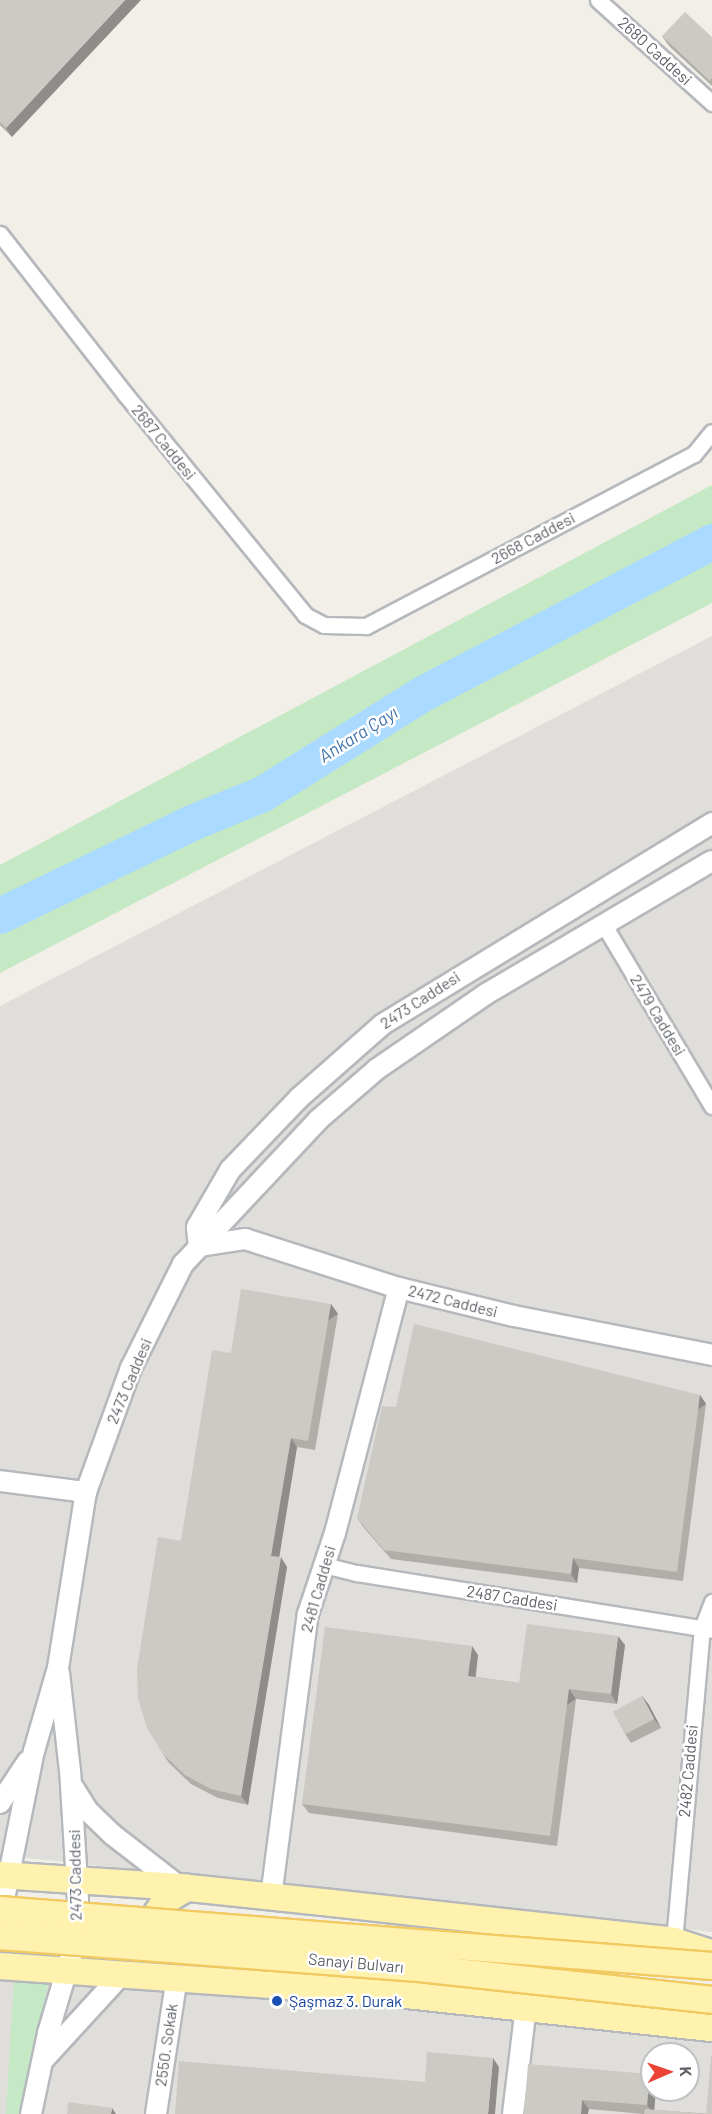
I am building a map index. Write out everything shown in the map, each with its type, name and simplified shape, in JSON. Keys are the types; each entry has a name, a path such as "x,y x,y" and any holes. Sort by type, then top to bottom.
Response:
{"main road":[{"path":"4,1876 183,1887 674,1941 712,1953"},
{"path":"177,1977 162,1967 156,1957 152,1934 157,1913 165,1900 183,1887"},
{"name":"Sanayi Bulvarı","path":"0,1910 712,1966"},
{"name":"Sanayi Bulvarı","path":"0,1936 428,1968 712,2000"},
{"path":"0,1965 526,2006 712,2028"}],"street":[{"name":"2680 Caddesi","path":"598,0 712,103"},
{"name":"2687 Caddesi","path":"0,234 124,394 305,615 324,625 345,628"},
{"name":"2668 Caddesi","path":"345,628 366,626 694,454 712,432"},
{"name":"2473 Caddesi","path":"199,1246 197,1227 230,1170 299,1098 383,1024 712,823"},
{"name":"2473 Caddesi","path":"0,1918 4,1876 34,1751 58,1668 86,1492 131,1368 183,1264 318,1120 377,1069 486,994 712,861"},
{"name":"2479 Caddesi","path":"604,925 712,1106"},
{"name":"2472 Caddesi","path":"199,1246 245,1239 399,1288 514,1316 712,1355"},
{"name":"2481 Caddesi","path":"271,1897 308,1614 324,1564 399,1288"},
{"path":"0,1481 86,1492"},
{"name":"2487 Caddesi","path":"324,1564 707,1629"},
{"name":"2482 Caddesi","path":"674,1941 707,1629 712,1602"},
{"name":"2473 Caddesi","path":"31,2114 76,1930 77,1880 71,1784 58,1668"},
{"path":"0,1803 34,1751"},
{"path":"71,1784 88,1811 113,1835 183,1887"},
{"path":"42,2062 68,2029 121,1975"},
{"name":"2550. Sokak","path":"156,2114 177,1977"},
{"path":"513,2114 526,2006"}],"shaded area":[{"path":"712,636 712,1932 0,1855 0,1006"},
{"path":"199,1962 712,2034 712,2114 0,2114 0,1964"}],"green space":[{"path":"712,485 712,603 0,973 0,865"},
{"path":"14,1980 49,1980 19,2114 6,2114"}],"building":[{"path":"0,0 125,0 6,128 0,122"},
{"path":"685,12 712,37 712,78 710,81 662,36"},
{"path":"241,1289 331,1304 308,1441 291,1438 271,1556 281,1557 241,1796 211,1789 185,1775 163,1754 147,1728 138,1699 137,1669 158,1537 181,1541 212,1350 231,1353"},
{"path":"414,1324 700,1395 677,1572 573,1558 571,1574 384,1550 357,1518 382,1406 396,1407"},
{"path":"527,1624 618,1636 611,1694 569,1689 550,1836 302,1804 325,1627 472,1646 468,1676 519,1683"},
{"path":"642,1696 654,1719 625,1734 613,1711"},
{"path":"427,2052 493,2058 488,2114 175,2114 179,2061 425,2082"},
{"path":"711,2056 712,2056 712,2114 706,2114"},
{"path":"528,2064 640,2073 640,2102 647,2102 647,2105 582,2100 581,2114 524,2114"},
{"path":"68,2102 112,2108 111,2114 67,2114"},
{"path":"645,2109 706,2114 644,2114"}],"waterway":[{"name":"Ankara Çayı","path":"0,916 192,823 263,794 423,694 712,542"}],"place":[{"name":"Şaşmaz 3. Durak","path":"277,2001"}]}
